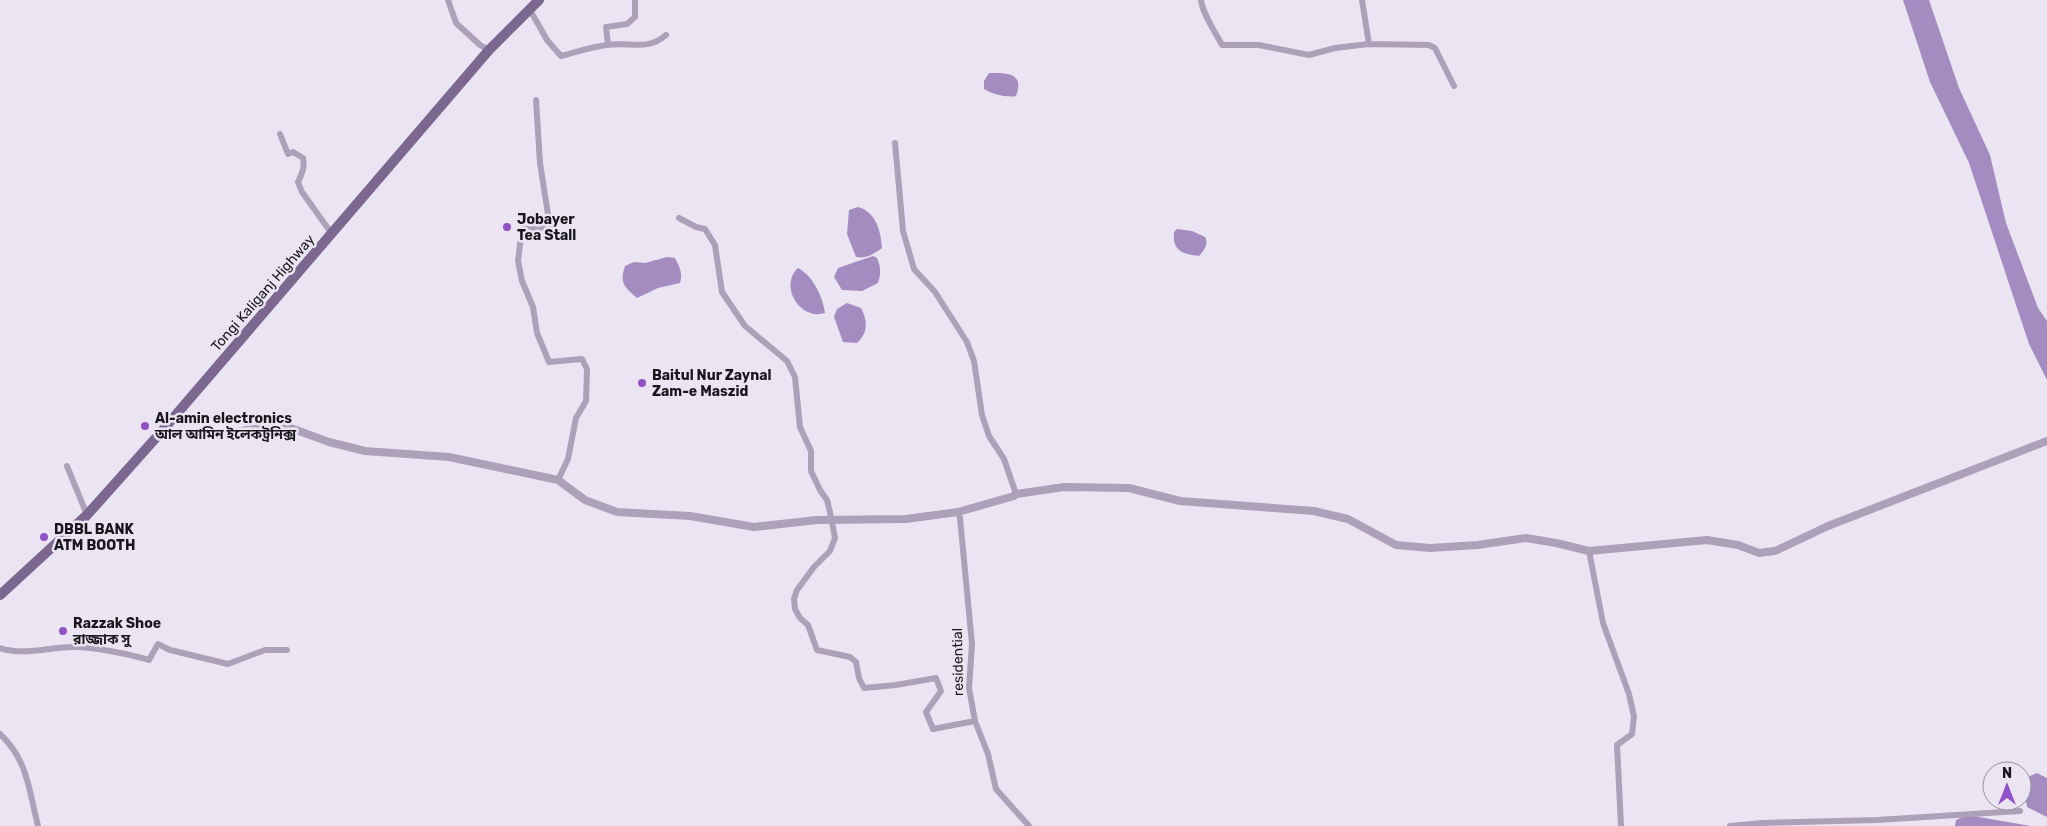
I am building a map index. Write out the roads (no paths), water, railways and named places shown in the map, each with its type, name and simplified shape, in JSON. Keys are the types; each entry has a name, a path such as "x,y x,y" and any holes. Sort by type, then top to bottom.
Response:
{"main road":[{"name":"Tongi Kaliganj Highway","path":"0,595 87,515 162,431 489,50 539,0"}],"street":[{"path":"448,0 456,23 489,50"},
{"path":"608,44 606,27 627,24 635,17 635,0"},
{"path":"1201,0 1207,18 1222,46 1259,45 1309,54 1335,48 1369,44 1432,45 1454,86"},
{"path":"1362,0 1369,44"},
{"path":"530,10 547,40 561,56 608,44 634,46 657,43 666,35"},
{"path":"536,100 540,164 550,227 522,229 518,261 522,281 533,307 537,333 550,362 582,359 587,369 586,402 576,418 568,459 558,480"},
{"path":"280,134 288,154 293,152 302,158 304,164 303,172 298,182 306,198 332,234"},
{"path":"895,144 903,231 914,269 936,292 967,342 974,361 982,415 990,436 1004,459 1016,494"},
{"path":"679,218 696,228 706,229 715,245 722,292 745,326 787,360 795,378 800,426 811,451 812,471 820,490 827,500 835,538 830,551 814,567 797,590 794,599 795,609 800,618 808,625 817,650 850,657 856,662 859,678 864,688 896,686 936,678 941,691 926,712 933,729 975,721"},
{"path":"162,431 219,435 252,429 288,427 328,442 365,451 449,458 558,480 585,500 617,512 690,516 754,527 817,520 906,519 958,512 1016,494 1064,487 1129,488 1180,501 1314,511 1336,515 1348,519 1396,545 1430,548 1478,546 1526,538 1589,551 1707,540 1738,545 1759,553 1775,551 1828,526 2046,441"},
{"path":"67,466 87,515"},
{"name":"residential","path":"958,512 972,644 970,688 975,721 988,754 996,789 1028,826"},
{"path":"1589,551 1603,623 1629,694 1634,717 1632,734 1617,745 1621,826"},
{"path":"0,648 21,653 74,647 135,656 149,660 158,644 170,650 228,664 265,650 287,650"},
{"path":"0,734 7,741 25,769 38,826"},
{"path":"1730,826 1762,823 1877,820 2020,811"}],"place":[{"name":"Jobayer Tea Stall","path":"507,227"},
{"name":"Baitul Nur Zaynal Zam-e Maszid","path":"642,383"},
{"name":"Al-amin electronics আল আমিন ইলেকট্রনিক্স","path":"145,426"},
{"name":"DBBL BANK ATM BOOTH","path":"44,537"},
{"name":"Razzak Shoe রাজ্জাক সু","path":"63,631"}]}
